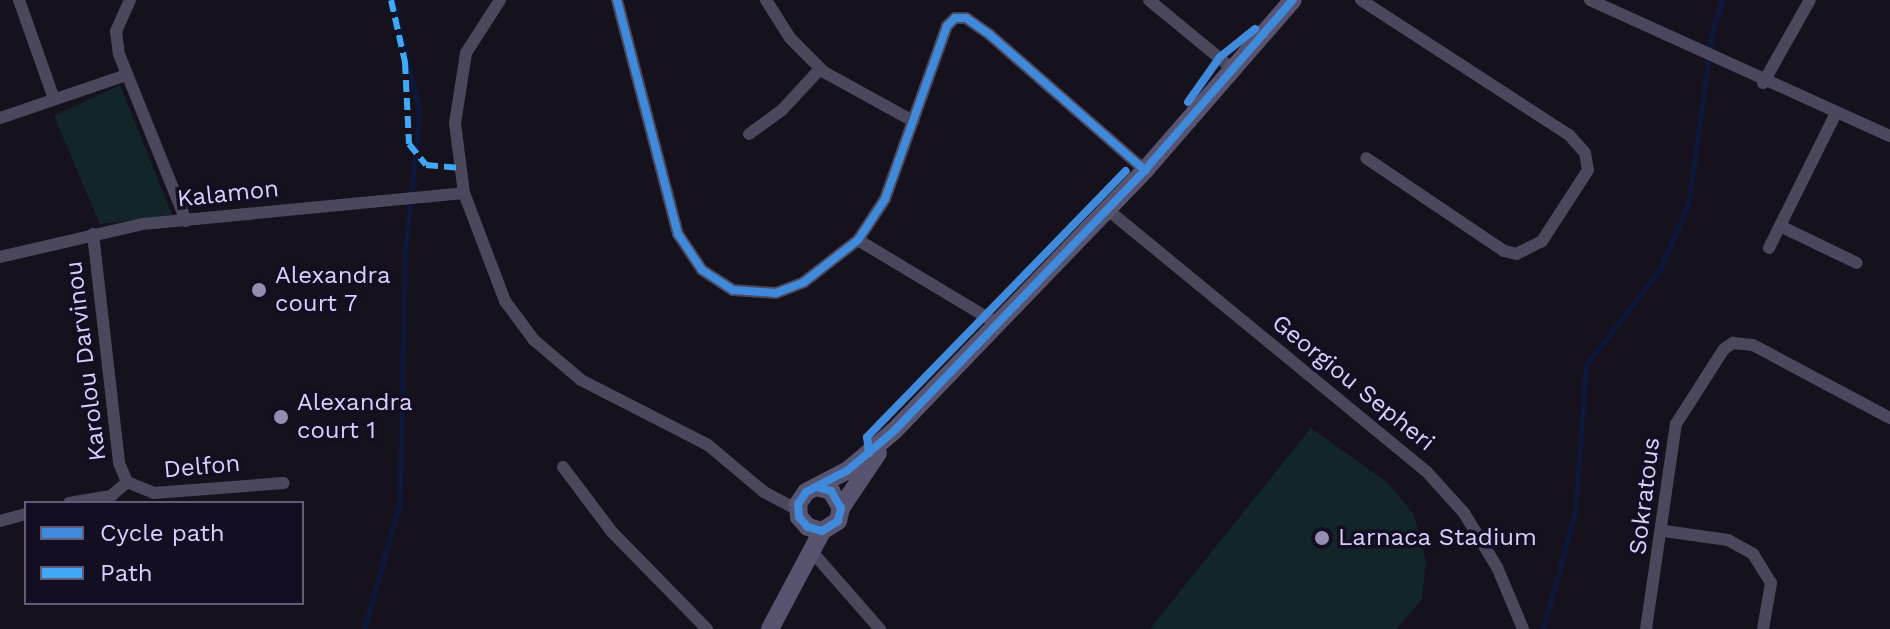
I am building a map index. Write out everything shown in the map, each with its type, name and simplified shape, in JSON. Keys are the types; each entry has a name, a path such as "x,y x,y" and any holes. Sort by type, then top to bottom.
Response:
{"street":[{"path":"19,0 54,99"},
{"path":"130,0 116,31 126,75 186,221"},
{"path":"500,0 473,39 458,80 455,123 464,193 496,286 543,349 581,380 708,445 764,492 798,510"},
{"path":"617,0 678,234 702,270 733,290 776,293 804,282 858,240 885,199 947,26 955,18 966,18 1145,170"},
{"path":"766,0 790,38 820,69 913,121"},
{"path":"1149,0 1234,70"},
{"path":"822,531 803,523 798,510 801,497 888,437 1108,210 1293,0"},
{"path":"1361,0 1581,146 1588,170 1583,183 1529,252 1504,251 1366,158"},
{"path":"1590,0 1763,83 1890,136"},
{"path":"1763,83 1810,0"},
{"path":"749,134 782,110 820,69"},
{"path":"0,118 126,75"},
{"path":"1769,248 1836,113"},
{"name":"Kalamon","path":"0,257 93,234 186,221 464,193"},
{"name":"Georgiou Sepheri","path":"1108,210 1427,472 1464,513 1497,567 1523,629"},
{"path":"1780,226 1857,263"},
{"name":"Karolou Darvinou","path":"93,234 119,463 127,482"},
{"path":"858,240 998,324"},
{"name":"Sokratous","path":"1646,629 1664,531 1679,417 1721,353 1738,343 1760,348 1890,418"},
{"path":"770,629 814,554 822,531 838,521 841,508 888,437"},
{"path":"563,467 612,532 707,629"},
{"path":"81,501 111,496 127,482"},
{"name":"Delfon","path":"127,482 154,493 284,483"},
{"path":"817,487 831,491 841,508"},
{"path":"0,521 24,515"},
{"path":"1664,531 1728,540 1753,554 1771,583 1763,629"},
{"path":"814,554 880,629"}],"green space":[{"path":"120,85 172,215 100,224 54,116"},
{"name":"Larnaca Stadium","path":"1311,428 1388,483 1414,515 1426,561 1422,599 1397,629 1150,629"}],"waterway":[{"path":"393,0 419,110 417,146"},
{"path":"1543,629 1575,512 1586,365 1661,268 1689,201 1712,31 1722,0"},
{"path":"364,629 400,502 405,251 415,158"}],"marked path":[{"path":"391,0 405,62 409,144 426,165 459,168"}],"cycle path":[{"path":"617,0 678,234 702,270 733,290 776,293 804,282 858,240 885,199 947,26 955,18 966,18 990,35 1145,170"},
{"path":"817,487 831,491 841,508 838,521 822,531 808,527 799,517 798,504 806,492 848,470 894,431 1145,170 1293,0"},
{"path":"1188,102 1220,57 1255,29"},
{"path":"869,453 867,437 1126,171"}],"place":[{"name":"Alexandra court 7","path":"259,290"},
{"name":"Alexandra court 1","path":"281,417"},
{"name":"Larnaca Stadium","path":"1322,538"}]}
